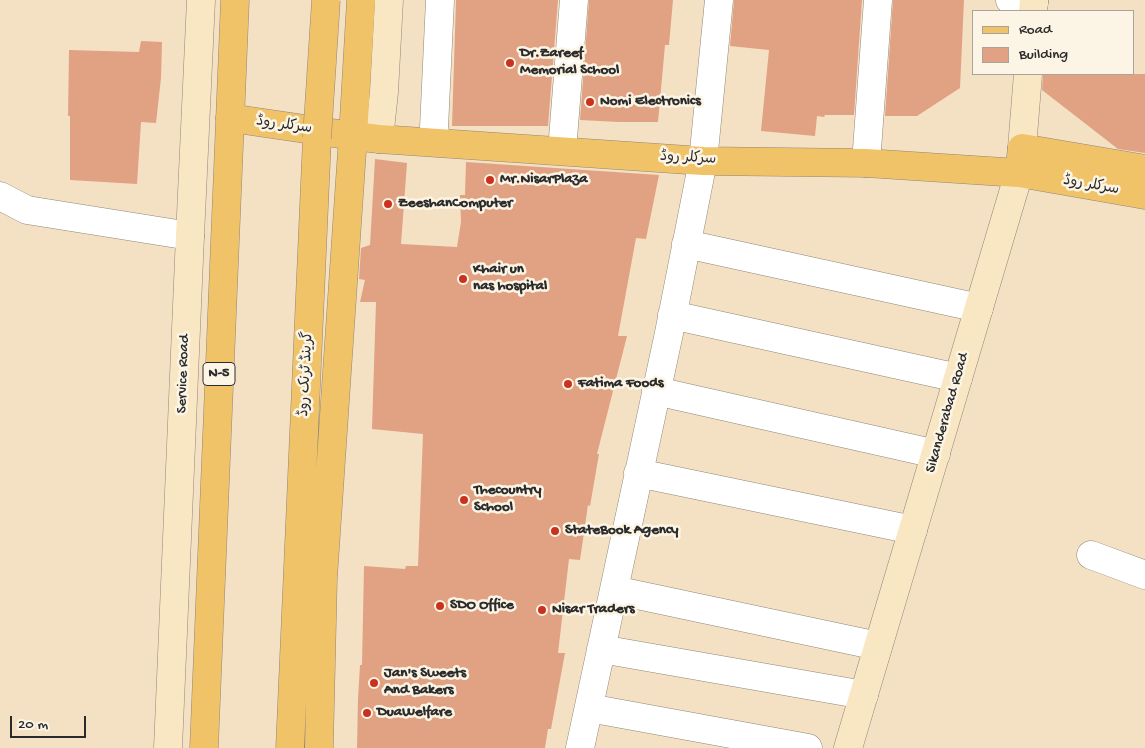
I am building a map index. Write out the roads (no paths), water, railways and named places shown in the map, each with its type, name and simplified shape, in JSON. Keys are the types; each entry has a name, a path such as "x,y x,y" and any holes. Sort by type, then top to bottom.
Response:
{"main road":[{"name":"N-5","path":"204,748 235,0"},
{"name":"گرینڈ ٹرنک روڈ","path":"290,748 317,148 326,0"},
{"path":"319,748 323,578 366,138 361,0"},
{"name":"سرکلر روڈ","path":"230,118 366,138 703,160 866,164 1020,160 1145,195"},
{"path":"1020,160 1145,169"}],"street":[{"name":"Service Road","path":"168,748 201,0"},
{"path":"366,138 384,92 389,0"},
{"path":"437,142 434,128 440,0"},
{"path":"562,151 574,0"},
{"path":"580,748 703,160 719,0"},
{"path":"866,164 878,0"},
{"name":"Sikanderabad Road","path":"848,748 979,308 1020,160 1028,75"},
{"path":"0,196 27,210 190,236"},
{"path":"686,244 979,308"},
{"path":"672,315 958,378"},
{"path":"656,391 936,454"},
{"path":"638,473 913,530"},
{"path":"1091,555 1145,575"},
{"path":"614,590 878,646"},
{"path":"601,649 864,695"},
{"path":"588,708 808,748"}],"place":[{"name":"Dr.Zareef Memorial School","path":"510,63"},
{"name":"Nomi Electronics","path":"590,102"},
{"name":"Mr.NisarPlaza","path":"490,180"},
{"name":"ZeeshanComputer","path":"388,204"},
{"name":"Khair un nas hospital","path":"463,279"},
{"name":"Fatima Foods","path":"568,384"},
{"name":"Thecountry School","path":"464,500"},
{"name":"StateBook Agency","path":"555,531"},
{"name":"SDO Office","path":"440,606"},
{"name":"Nisar Traders","path":"542,610"},
{"name":"Jan's Sweets And Bakers","path":"374,683"},
{"name":"DuaWelfare","path":"367,713"}]}
